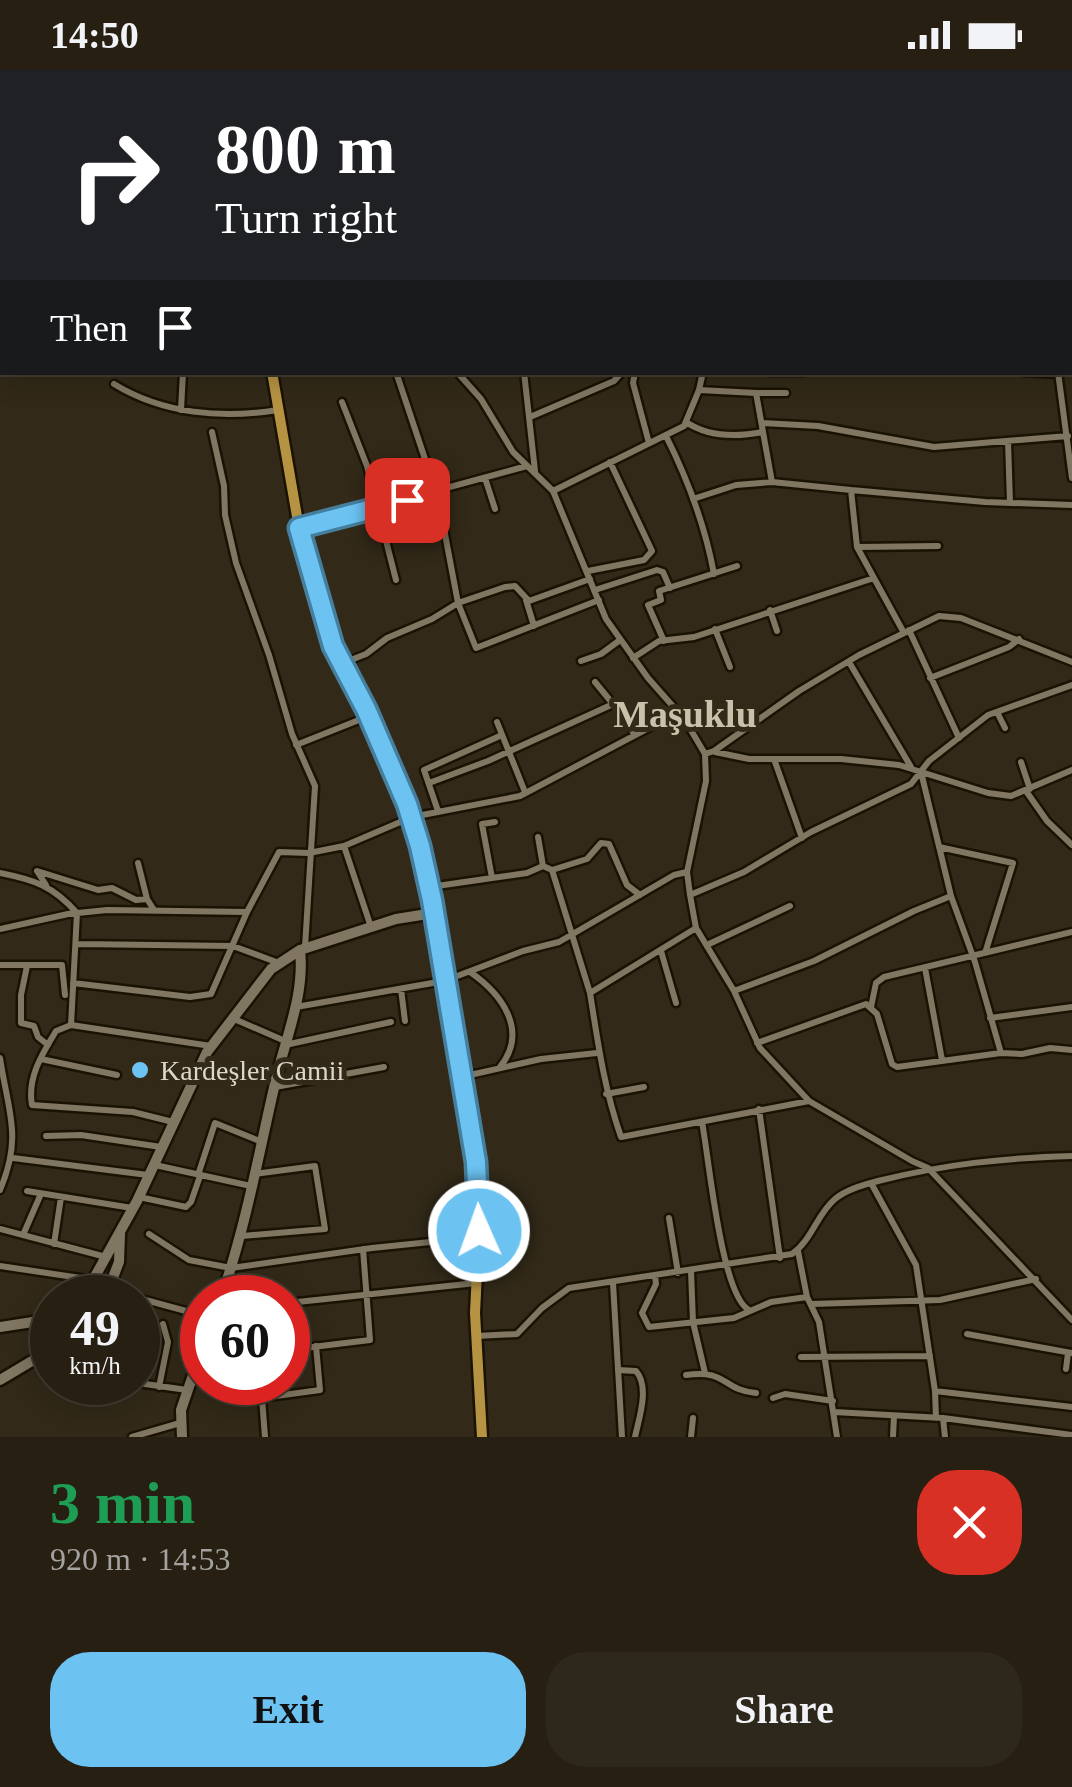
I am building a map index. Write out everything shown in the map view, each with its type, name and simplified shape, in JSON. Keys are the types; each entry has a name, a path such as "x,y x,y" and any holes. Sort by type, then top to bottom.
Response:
{"main road":[{"path":"273,375 299,528 333,646 369,716 412,817 430,887 476,1162 476,1336 482,1437"},
{"path":"98,1275 212,1046 271,969 302,949 407,916 434,913"},
{"path":"229,1275 296,1007 302,949"},
{"path":"113,1275 122,1248 120,1234"},
{"path":"0,1327 30,1322"},
{"path":"0,1380 30,1362"},
{"path":"182,1437 183,1405"}],"street":[{"path":"376,70 392,70"},
{"path":"181,410 183,375"},
{"path":"397,375 436,492 458,603 476,648 599,600"},
{"path":"460,375 481,399 514,452 540,475"},
{"path":"524,375 536,471 553,491 620,640 709,753 687,872 696,928 771,1062 809,1101 915,1167"},
{"path":"530,417 614,381 619,375"},
{"path":"634,375 649,442"},
{"path":"553,491 666,436 686,422 702,375"},
{"path":"1058,375 1072,478"},
{"path":"114,384 181,410 236,416 279,410"},
{"path":"699,390 786,393"},
{"path":"756,393 772,482"},
{"path":"342,402 367,466 396,580"},
{"path":"686,422 697,430 720,434 818,426 934,447 1068,436"},
{"path":"212,432 224,486 224,515 236,563 296,745 316,786 302,949"},
{"path":"666,436 708,540 714,574"},
{"path":"1008,441 1010,503"},
{"path":"526,600 589,575 644,560 652,551 610,462"},
{"path":"299,528 526,466"},
{"path":"485,478 495,509"},
{"path":"693,500 736,485 772,482 1072,505"},
{"path":"851,490 857,547 907,632 959,738"},
{"path":"857,547 938,546"},
{"path":"664,640 648,605 661,600 659,592 737,566"},
{"path":"595,590 657,570 663,572 670,588"},
{"path":"633,658 664,640 694,637 874,578"},
{"path":"342,664 458,603 505,586 515,586 526,600 534,626"},
{"path":"770,610 777,631"},
{"path":"709,753 799,690 946,615 1072,662"},
{"path":"715,629 730,667"},
{"path":"582,661 601,654 620,640"},
{"path":"930,678 1019,640"},
{"path":"848,662 911,768"},
{"path":"595,682 634,736"},
{"path":"690,895 744,872 802,838 911,784 921,770 959,738 1005,705 1072,685"},
{"path":"429,783 510,752 611,705"},
{"path":"996,712 1004,728"},
{"path":"73,983 190,996 211,994 279,852 309,854 344,846 412,817 485,804 525,792 676,713"},
{"path":"296,745 369,716"},
{"path":"497,722 525,792"},
{"path":"438,811 424,770 502,735"},
{"path":"709,753 750,759 841,758 911,768 1001,796 1028,790 1072,770"},
{"path":"774,759 802,838"},
{"path":"1021,762 1028,790 1047,821 1072,845"},
{"path":"921,770 951,896 1001,1053"},
{"path":"492,878 482,824 494,822"},
{"path":"538,837 543,866"},
{"path":"430,887 527,873 543,866 552,870 588,859 605,842 613,848 627,885 640,896"},
{"path":"344,846 372,927"},
{"path":"939,847 1012,863 986,950"},
{"path":"138,863 146,899 155,911"},
{"path":"552,870 590,993 600,1044 597,1053 621,1137 809,1101"},
{"path":"48,888 37,871 98,890 112,888 136,900 146,899"},
{"path":"296,1007 444,981 571,936 674,874 687,872"},
{"path":"0,873 58,892 77,913 73,983 68,995"},
{"path":"734,991 814,961 951,896"},
{"path":"708,944 790,906"},
{"path":"0,929 77,913 247,912"},
{"path":"590,993 696,928"},
{"path":"871,1008 876,982 884,977 1072,932"},
{"path":"77,944 234,946 280,964"},
{"path":"661,951 676,1003"},
{"path":"0,966 62,966 71,1025"},
{"path":"28,966 21,995 21,1023 34,1026 38,1037 48,1044"},
{"path":"925,968 942,1060"},
{"path":"470,972 500,1000 510,1023 511,1054 500,1068"},
{"path":"401,989 406,1021"},
{"path":"55,994 68,995"},
{"path":"757,1043 866,1004 877,1014 892,1064 897,1068 1001,1053 1072,1050"},
{"path":"990,1018 1072,1007 1072,1017"},
{"path":"232,1018 285,1044 391,1022"},
{"path":"173,1122 133,1112 32,1105 30,1085 56,1031 71,1025 212,1046"},
{"path":"460,1077 541,1059 597,1053"},
{"path":"0,1058 2,1083 13,1120 13,1158 0,1190"},
{"path":"41,1059 117,1074"},
{"path":"274,1088 384,1067"},
{"path":"606,1094 644,1087"},
{"path":"759,1109 780,1258"},
{"path":"702,1122 725,1266 739,1304 750,1310"},
{"path":"27,1192 189,1206 215,1124 262,1142"},
{"path":"46,1136 161,1146"},
{"path":"476,1336 517,1334 569,1288 780,1258 798,1250 836,1199 915,1167 1013,1157 1072,1156"},
{"path":"13,1158 252,1180 316,1166 325,1229 242,1236"},
{"path":"928,1168 1072,1320"},
{"path":"871,1182 916,1264 945,1437"},
{"path":"24,1235 40,1196"},
{"path":"54,1244 60,1197"},
{"path":"669,1218 678,1272"},
{"path":"0,1229 107,1258"},
{"path":"149,1234 189,1260 232,1268 478,1237"},
{"path":"310,1347 370,1340 363,1249"},
{"path":"798,1250 809,1300 819,1322 837,1437"},
{"path":"0,1266 61,1275"},
{"path":"691,1271 693,1322 705,1372"},
{"path":"655,1276 656,1284 642,1312 647,1326 734,1318 790,1298 940,1300 1036,1280"},
{"path":"613,1282 618,1370 622,1435 634,1437 642,1406 642,1378 636,1372 618,1370"},
{"path":"310,1301 476,1283"},
{"path":"160,1382 168,1342 163,1324"},
{"path":"967,1334 1070,1353 1066,1369"},
{"path":"310,1391 320,1390 316,1346"},
{"path":"802,1357 930,1356"},
{"path":"686,1376 716,1374 733,1388 756,1393"},
{"path":"935,1391 1072,1407"},
{"path":"773,1398 786,1394 833,1402"},
{"path":"262,1405 264,1437"},
{"path":"834,1412 940,1418 1072,1435"},
{"path":"893,1437 894,1416"},
{"path":"691,1437 694,1418"},
{"path":"132,1437 181,1423"}],"place":[{"name":"Kardeşler Camii","path":"140,1070"}],"district":[{"name":"Maşuklu","path":"685,714"}],"route":[{"path":"407,500 299,528 333,646 366,709 407,804 420,846 476,1162 479,1231"}]}
